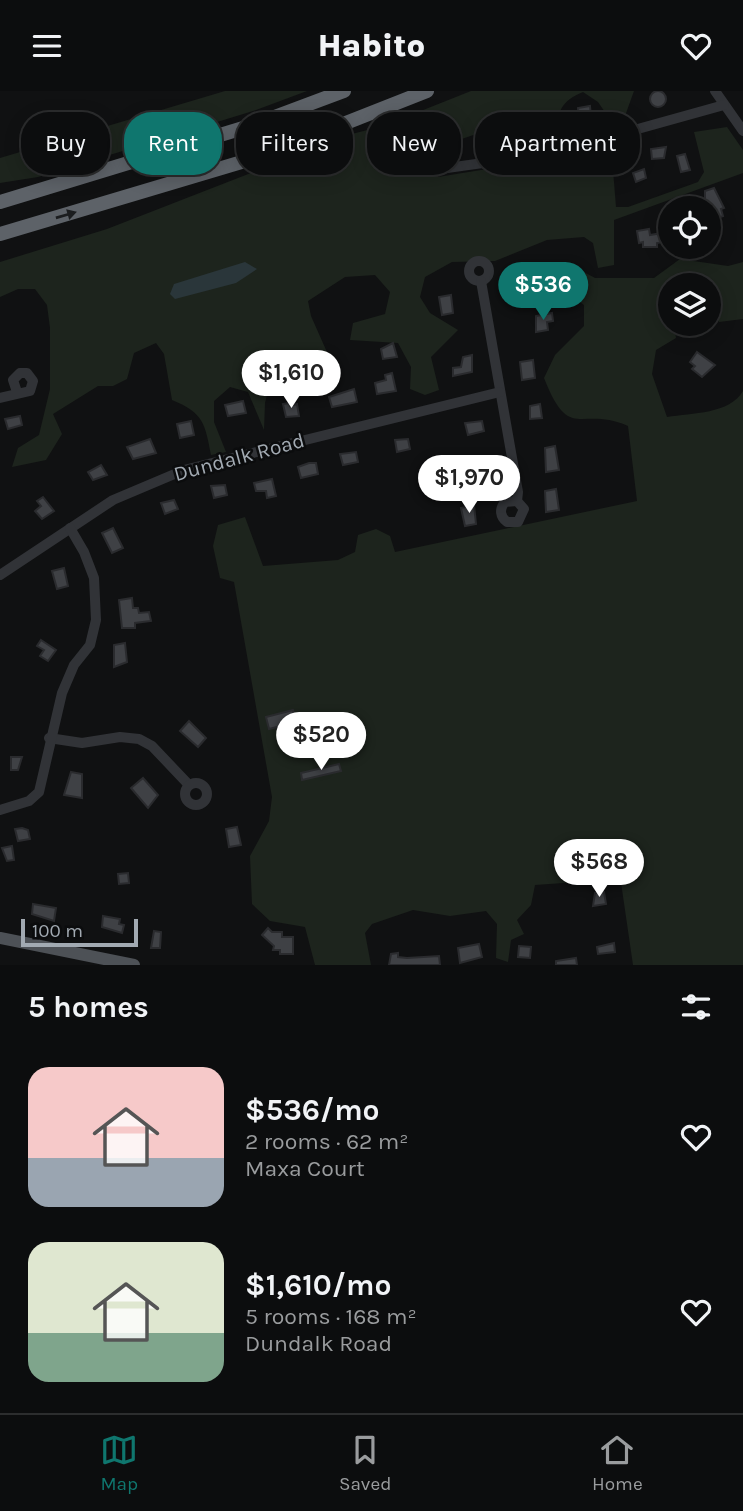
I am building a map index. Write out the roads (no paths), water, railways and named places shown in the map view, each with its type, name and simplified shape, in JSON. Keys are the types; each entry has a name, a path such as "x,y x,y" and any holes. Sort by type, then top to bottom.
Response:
{"highway":[{"path":"0,202 240,129 344,91"},
{"path":"0,235 262,156 427,91"}],"main road":[{"path":"0,938 134,965"}],"street":[{"path":"715,91 743,131"},
{"path":"461,166 548,154 724,105"},
{"path":"481,281 518,492 517,501"},
{"path":"0,398 17,392"},
{"name":"Dundalk Road","path":"0,575 141,485 184,470 500,392"},
{"path":"0,810 29,801 39,792 44,780 49,738 70,671 90,645 96,620 94,578 84,552 70,528"},
{"path":"49,738 82,743 120,737 139,739 152,746 189,785"}]}
